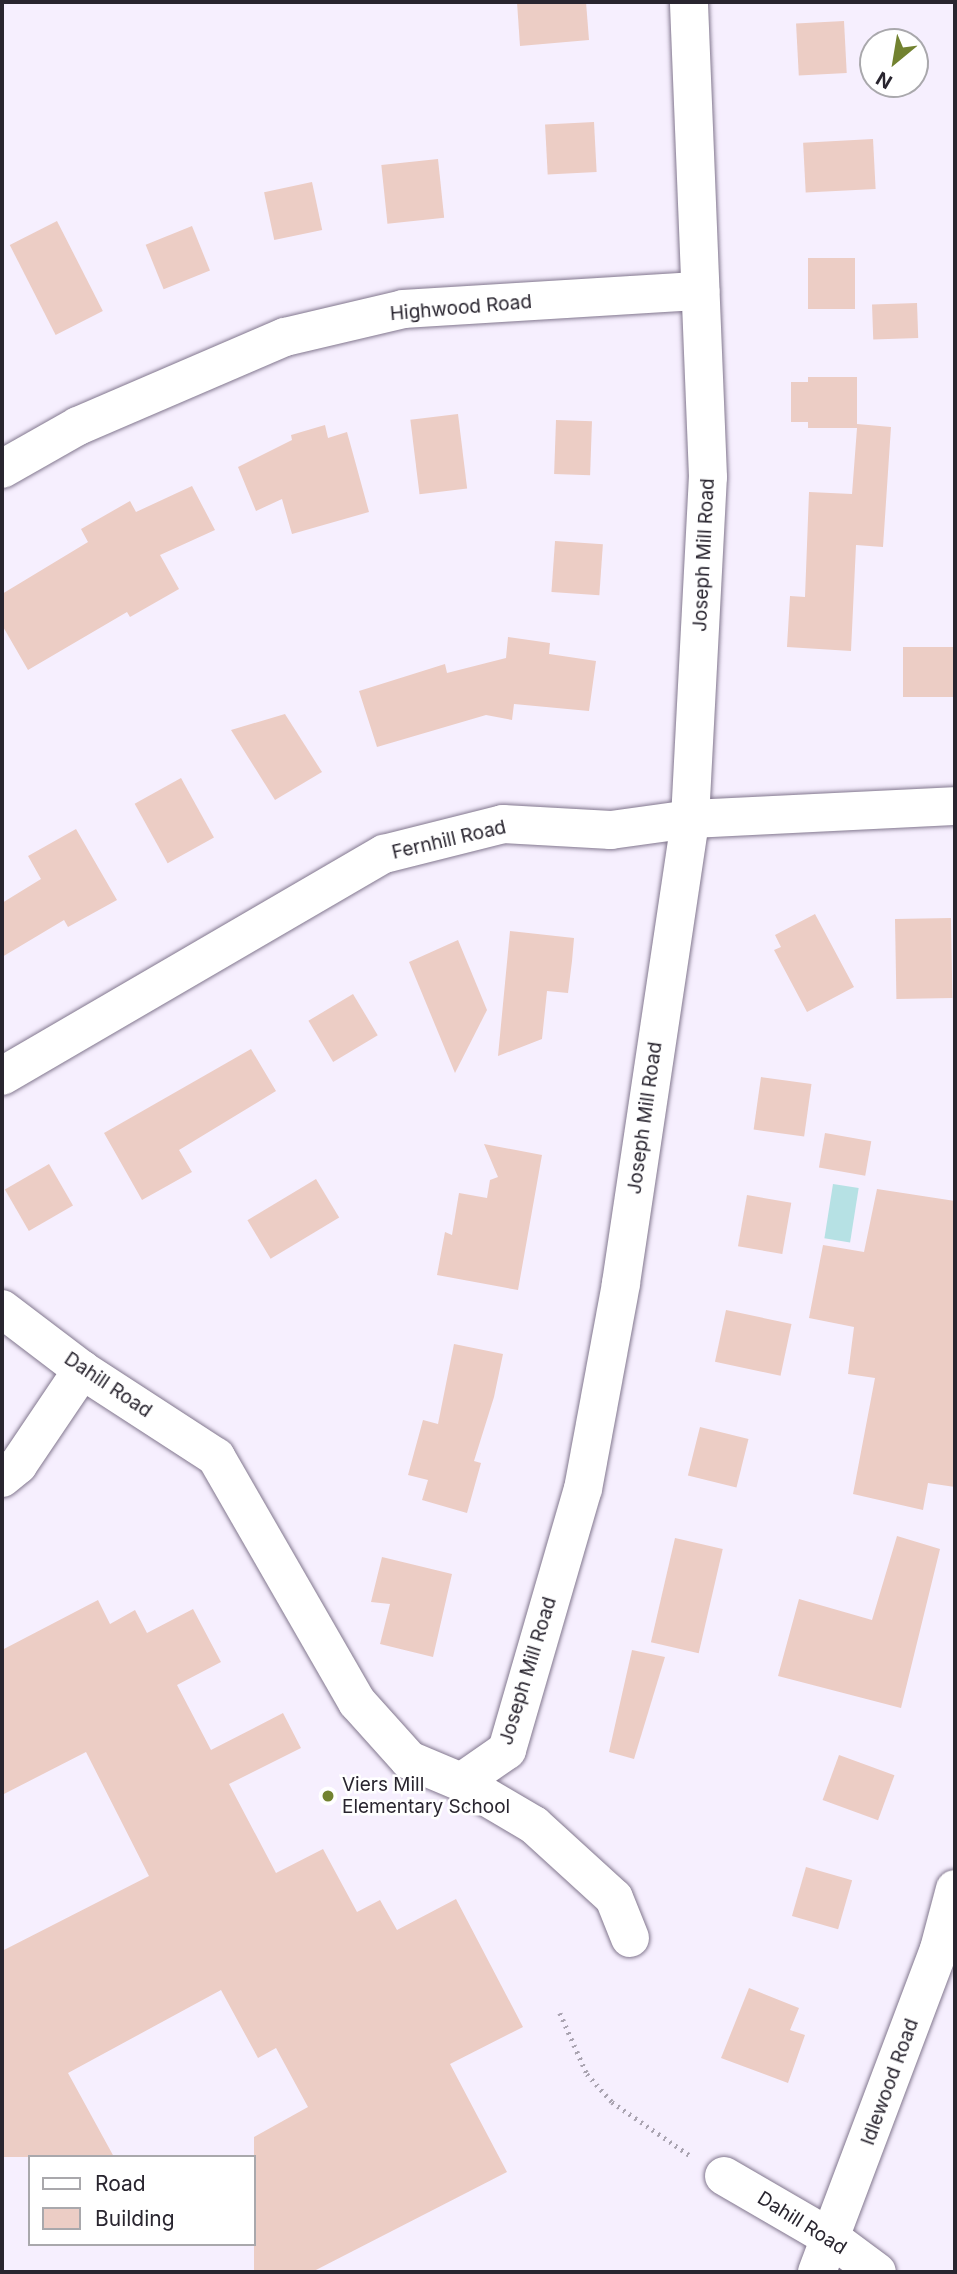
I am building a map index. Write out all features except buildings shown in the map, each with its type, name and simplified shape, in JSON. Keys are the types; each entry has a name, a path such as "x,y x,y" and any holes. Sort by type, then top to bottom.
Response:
{"street":[{"name":"Joseph Mill Road","path":"461,1782 507,1750 583,1489 621,1283 690,819 708,477 689,2"},
{"name":"Highwood Road","path":"2,469 78,426 285,337 403,309 699,291"},
{"name":"Fernhill Road","path":"2,1076 384,855 503,824 611,830 690,819 955,806"},
{"name":"Dahill Road","path":"2,1309 82,1370 216,1457 357,1702 409,1760 461,1782"},
{"path":"2,1478 18,1465 82,1370"},
{"path":"461,1782 534,1825 614,1898 630,1938"},
{"name":"Idlewood Road","path":"824,2255 934,1962 955,1889"},
{"name":"Dahill Road","path":"724,2176 824,2255 877,2272"}],"path":[{"path":"560,2013 587,2074 612,2102 666,2141"}],"shaded area":[{"path":"833,1184 859,1188 850,1242 824,1238"}],"place":[{"name":"Viers Mill Elementary School","path":"328,1796"}]}
